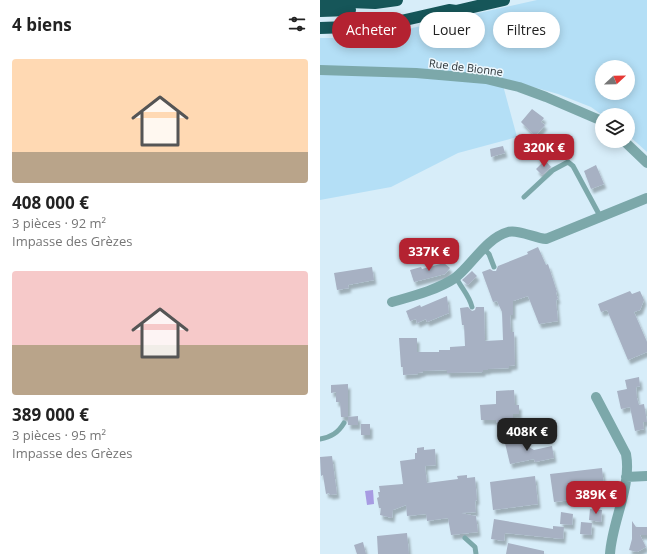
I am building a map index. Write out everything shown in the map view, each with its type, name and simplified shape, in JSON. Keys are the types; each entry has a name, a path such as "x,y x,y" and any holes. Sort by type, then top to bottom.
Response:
{"highway":[{"path":"320,11 348,10 375,3 397,0"},
{"path":"449,10 454,5 472,0"},
{"path":"320,28 392,23 449,10 456,10 504,0"},
{"path":"320,3 375,3"}],"street":[{"name":"Rue de Bionne","path":"320,70 416,74 486,80 519,87 546,96 595,118"},
{"path":"631,148 647,163"},
{"path":"392,302 430,290 456,277 498,236 508,231 519,232 546,239 647,198"},
{"path":"596,397 626,454 627,462 626,477 613,528 610,554"},
{"path":"626,477 647,476"}],"lane":[{"path":"524,197 553,170 568,162 573,166 600,216"},
{"path":"484,249 489,254 494,267"},
{"path":"456,277 460,288 470,298 472,307"},
{"path":"320,439 327,438 336,433 344,423"},
{"path":"465,538 475,547 476,554"}],"shaded area":[{"path":"537,0 647,0 647,152 635,141 635,108 595,108 595,110 558,94 501,78 517,137 458,153 391,187 320,200 320,38 332,38 332,48 411,48 411,28 419,27 419,48 485,48 485,12 484,12"},
{"path":"373,490 374,504 367,505 365,491"}],"building":[{"path":"532,109 544,118 541,122 545,125 535,136 521,122"},
{"path":"503,146 505,153 491,157 490,149"},
{"path":"545,160 551,167 542,175 536,169"},
{"path":"596,165 604,184 591,189 584,171"},
{"path":"538,247 546,265 548,264 557,292 558,299 556,300 558,321 539,324 528,296 513,301 513,315 510,315 511,332 514,332 515,365 509,366 509,368 483,370 483,372 447,373 447,370 423,371 418,374 403,375 399,338 417,338 417,352 439,352 439,350 450,350 450,347 465,346 464,325 462,325 460,308 468,307 472,311 475,310 476,307 484,307 485,341 503,340 502,312 497,301 493,302 482,272 490,269 496,271 498,266 528,254 527,252"},
{"path":"444,263 450,268 445,274 414,282 410,270 421,267 422,269"},
{"path":"372,267 374,280 348,285 349,288 337,290 334,273"},
{"path":"472,271 477,276 468,285 462,280"},
{"path":"630,291 632,294 640,291 644,300 640,310 634,312 647,342 647,352 628,360 607,310 601,312 598,304"},
{"path":"447,296 449,313 427,322 426,319 417,323 416,319 410,321 406,311 420,305 421,307"},
{"path":"639,377 640,386 636,387 637,398 639,405 644,404 647,422 643,422 644,429 635,431 630,407 621,409 617,391 627,389 625,380"},
{"path":"348,384 348,417 341,417 340,402 336,402 336,392 331,393 331,385"},
{"path":"514,390 515,405 519,405 519,414 513,414 513,423 497,423 496,420 481,420 480,405 496,404 496,391"},
{"path":"358,416 358,425 348,425 348,417"},
{"path":"361,424 370,424 370,435 361,435"},
{"path":"525,438 527,446 534,450 552,446 554,458 535,462 534,459 510,464 505,443"},
{"path":"424,447 424,450 435,449 436,465 425,466 427,483 458,479 457,476 467,475 467,478 475,477 477,500 475,501 476,512 461,513 476,516 478,532 451,535 448,518 427,521 426,514 407,516 406,505 393,510 392,518 380,515 381,508 379,508 377,498 379,497 378,492 380,492 379,486 403,484 400,461 415,459 417,448"},
{"path":"332,456 337,494 330,495 329,493 326,494 323,475 321,476 320,457"},
{"path":"602,468 605,496 554,502 550,474"},
{"path":"535,476 538,504 493,510 490,482"},
{"path":"590,509 602,510 601,522 589,520"},
{"path":"561,512 573,514 572,525 560,524"},
{"path":"494,519 553,529 553,526 564,527 563,539 505,533 504,541 491,539"},
{"path":"632,521 636,527 647,527 647,535 640,535 646,547 637,552 629,550 632,539"},
{"path":"581,522 592,523 591,535 580,534"},
{"path":"407,533 409,554 378,554 377,536"},
{"path":"363,542 366,554 357,554 354,545"},
{"path":"508,543 544,551 544,554 506,554"}]}
